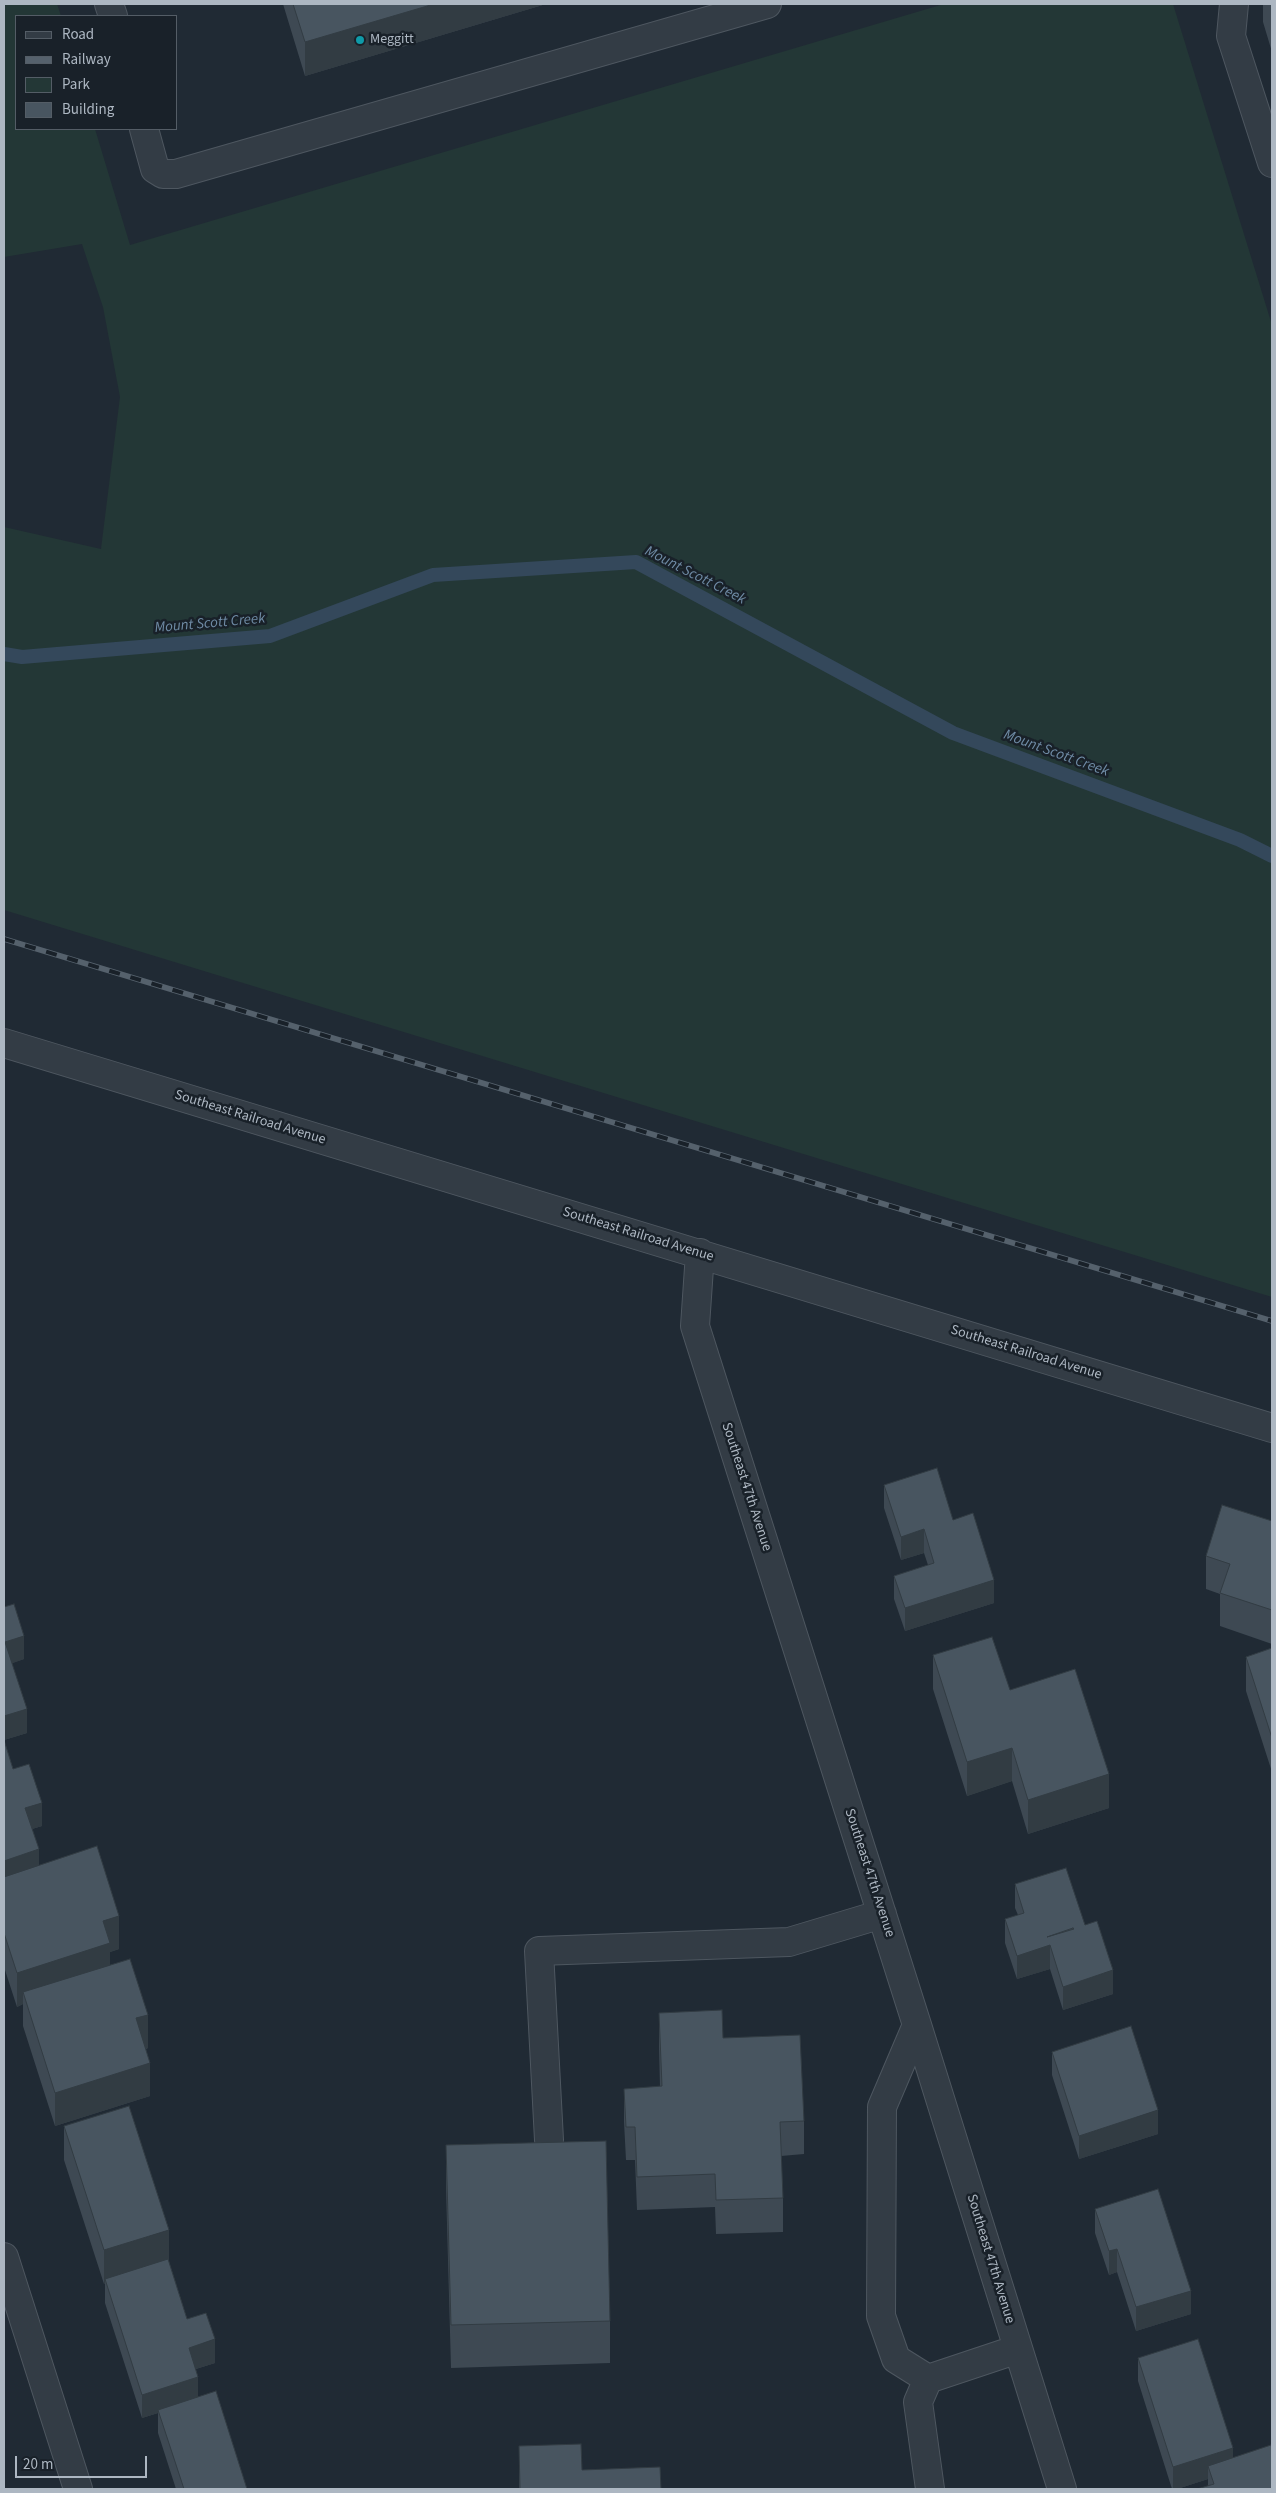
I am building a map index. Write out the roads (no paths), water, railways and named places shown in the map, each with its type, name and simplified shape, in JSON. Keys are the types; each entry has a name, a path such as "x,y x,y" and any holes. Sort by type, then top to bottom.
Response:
{"street":[{"path":"144,130 155,169 163,174 176,174 767,4"},
{"path":"1234,4 1231,36 1272,162"},
{"name":"Southeast Railroad Avenue","path":"4,1043 1272,1428"},
{"name":"Southeast 47th Avenue","path":"700,1254 695,1326 918,2026 1062,2489"},
{"path":"549,2140 540,1951 789,1942 882,1914"},
{"path":"918,2026 882,2107 881,2316 896,2359 928,2379"},
{"path":"4,2257 78,2489"},
{"path":"930,2489 918,2402 928,2379 1018,2349"}],"waterway":[{"name":"Mount Scott Creek","path":"4,654 22,657 270,636 433,575 636,562 953,733 1240,840 1272,856"}],"railway":[{"path":"4,939 1272,1321"}],"place":[{"name":"Meggitt","path":"360,40"}]}
